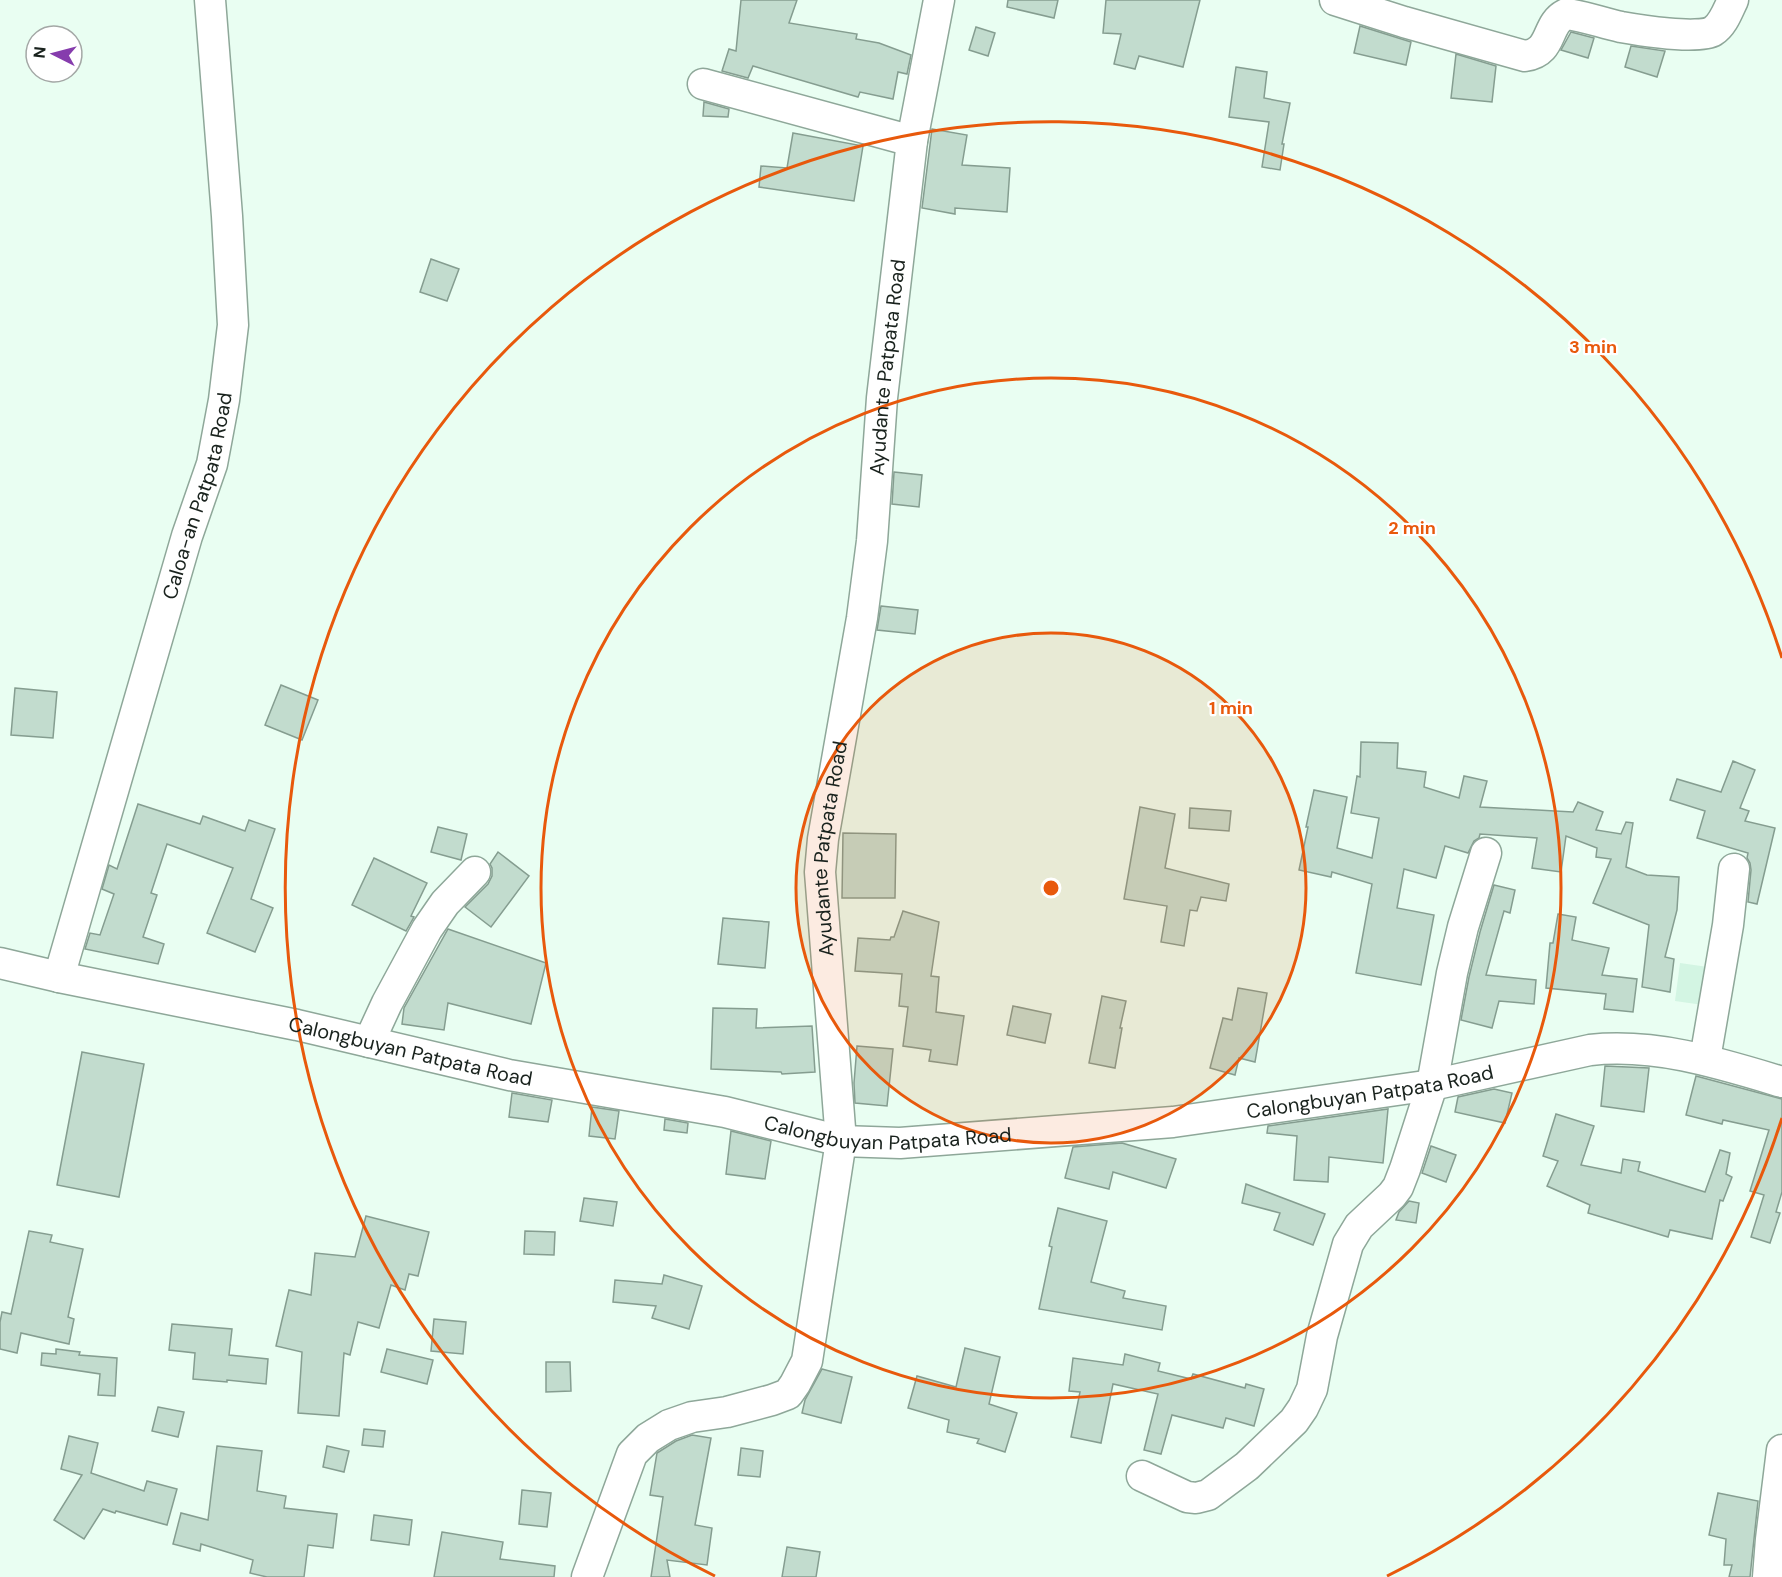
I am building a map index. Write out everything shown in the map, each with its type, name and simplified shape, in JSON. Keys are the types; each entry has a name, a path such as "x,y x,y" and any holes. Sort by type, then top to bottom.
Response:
{"street":[{"name":"Caloa-an Patpata Road","path":"59,977 187,536 212,464 224,400 233,325 210,0"},
{"name":"Ayudante Patpata Road","path":"587,1577 632,1454 648,1438 669,1425 692,1417 727,1412 788,1394 807,1360 841,1141 820,872 822,839 864,607 872,541 882,398 912,141 939,0"},
{"path":"1335,0 1525,56 1535,54 1543,48 1562,15 1621,27 1678,34 1704,34 1714,31 1733,0"},
{"path":"703,84 912,141"},
{"path":"1143,1476 1187,1497 1196,1498 1208,1494 1247,1466 1294,1421 1303,1408 1312,1389 1322,1336 1348,1244 1359,1226 1392,1195 1398,1186 1432,1085 1452,973 1463,927 1486,853"},
{"path":"1705,1059 1728,925 1734,869"},
{"path":"369,1042 427,929 445,903 475,872"},
{"name":"Calongbuyan Patpata Road","path":"0,963 297,1025 509,1075 725,1112 841,1141 900,1143 1173,1122 1432,1085 1612,1047 1627,1047 1705,1059 1782,1082"},
{"path":"1768,1577 1782,1450"}],"shaded area":[{"path":"1680,963 1708,967 1703,1005 1675,1001"}],"building":[{"path":"741,0 797,0 789,23 857,34 856,39 879,43 911,55 907,74 898,72 893,99 860,92 858,97 753,66 748,78 722,71 729,49 736,51"},
{"path":"1008,0 1058,0 1054,18 1007,7"},
{"path":"1106,0 1200,0 1183,67 1139,56 1135,69 1114,64 1121,34 1103,33"},
{"path":"1360,26 1411,42 1406,65 1354,53"},
{"path":"976,27 995,33 988,56 969,50"},
{"path":"1571,32 1594,38 1588,58 1561,50"},
{"path":"1631,46 1665,51 1657,77 1625,67"},
{"path":"1456,54 1496,66 1492,102 1451,98"},
{"path":"1236,67 1267,72 1264,98 1290,103 1282,144 1284,144 1280,170 1262,167 1269,122 1229,117"},
{"path":"704,102 729,109 728,117 703,116"},
{"path":"932,129 967,135 962,165 1010,168 1007,212 955,208 955,214 922,208"},
{"path":"793,133 863,146 854,201 759,187 761,166 787,168"},
{"path":"431,259 459,269 447,301 420,292"},
{"path":"894,472 922,475 919,507 892,504"},
{"path":"881,606 918,610 915,634 877,630"},
{"path":"281,685 318,700 302,740 265,725"},
{"path":"15,688 57,692 53,738 11,735"},
{"path":"1361,742 1398,743 1397,768 1426,772 1424,787 1459,798 1464,776 1487,781 1480,807 1573,812 1578,802 1603,812 1596,830 1621,834 1626,822 1633,823 1626,867 1647,875 1679,877 1677,910 1665,957 1674,959 1670,992 1642,987 1649,925 1593,903 1611,859 1596,857 1597,848 1566,836 1561,872 1532,868 1537,838 1480,834 1468,853 1445,846 1436,878 1404,869 1397,908 1434,915 1421,985 1356,973 1372,884 1332,872 1331,877 1299,870 1314,790 1347,797 1337,848 1372,858 1379,818 1351,813 1357,776 1360,777"},
{"path":"1733,761 1755,770 1740,808 1749,811 1745,821 1775,828 1757,904 1748,902 1751,870 1747,858 1748,853 1697,838 1705,811 1670,800 1677,779 1721,792"},
{"path":"138,804 200,824 203,816 245,831 249,820 275,829 251,899 273,908 255,952 207,933 233,868 167,844 151,893 157,895 143,937 164,944 158,964 85,949 90,933 100,935 114,894 102,889 109,865 117,869"},
{"path":"1140,807 1175,814 1165,868 1229,884 1226,901 1201,897 1197,911 1190,910 1184,946 1161,942 1167,906 1124,899"},
{"path":"1190,808 1231,811 1229,831 1189,828"},
{"path":"438,827 467,834 461,860 431,852"},
{"path":"843,833 896,834 895,898 842,898"},
{"path":"498,852 529,876 491,927 465,907 488,884 492,876 490,864"},
{"path":"374,858 427,883 406,931 352,905"},
{"path":"1494,885 1515,890 1510,913 1504,911 1486,975 1536,980 1534,1004 1499,1001 1492,1028 1461,1020 1480,932"},
{"path":"903,911 939,922 931,976 939,977 936,1012 964,1016 957,1065 929,1061 931,1050 903,1046 908,1007 899,1006 902,974 855,971 858,938 890,940 894,937"},
{"path":"1558,914 1576,917 1572,940 1609,948 1602,975 1637,979 1633,1012 1604,1009 1606,994 1546,988 1550,943 1553,943"},
{"path":"723,918 769,922 765,968 718,964"},
{"path":"448,929 546,963 531,1024 448,1003 444,1030 402,1024 404,1008"},
{"path":"1238,988 1267,993 1255,1062 1239,1058 1235,1075 1210,1068 1223,1018 1232,1020"},
{"path":"1102,996 1126,1001 1115,1068 1089,1063"},
{"path":"1013,1006 1051,1014 1045,1043 1007,1035"},
{"path":"713,1008 757,1009 756,1028 812,1026 815,1072 782,1074 781,1072 711,1069"},
{"path":"857,1046 893,1049 887,1106 855,1103"},
{"path":"82,1052 144,1064 119,1197 57,1185"},
{"path":"1605,1066 1649,1068 1644,1112 1601,1106"},
{"path":"1696,1076 1782,1099 1782,1192 1776,1212 1780,1213 1770,1243 1751,1237 1764,1195 1750,1191 1769,1130 1723,1120 1722,1124 1686,1115"},
{"path":"1494,1089 1512,1093 1505,1123 1455,1112 1458,1097"},
{"path":"512,1093 552,1100 548,1122 509,1117"},
{"path":"592,1107 619,1111 615,1139 589,1136"},
{"path":"1388,1109 1383,1163 1329,1157 1328,1182 1294,1180 1297,1136 1267,1133 1268,1126"},
{"path":"1556,1114 1594,1126 1581,1165 1621,1173 1623,1159 1640,1162 1638,1171 1705,1192 1720,1150 1730,1153 1726,1174 1732,1177 1723,1201 1720,1200 1712,1239 1670,1230 1668,1237 1588,1213 1590,1205 1547,1186 1558,1161 1543,1156"},
{"path":"665,1119 688,1123 687,1133 664,1130"},
{"path":"731,1131 771,1141 765,1179 726,1174"},
{"path":"1122,1143 1176,1159 1166,1188 1113,1172 1109,1189 1065,1178 1073,1147"},
{"path":"1431,1146 1456,1155 1446,1182 1422,1173"},
{"path":"1246,1184 1325,1214 1313,1245 1274,1230 1280,1213 1242,1203"},
{"path":"584,1198 617,1202 613,1226 580,1221"},
{"path":"1409,1201 1419,1203 1416,1223 1396,1220 1399,1212"},
{"path":"1058,1208 1107,1221 1091,1282 1125,1291 1123,1298 1166,1306 1162,1330 1039,1309 1052,1247 1049,1246"},
{"path":"366,1216 429,1232 418,1276 409,1274 405,1290 391,1285 379,1328 358,1322 350,1355 344,1353 339,1416 298,1413 302,1352 276,1346 289,1290 311,1295 315,1253 355,1257"},
{"path":"29,1231 52,1235 50,1242 83,1249 68,1317 74,1319 69,1344 21,1333 17,1353 0,1349 0,1322 2,1312 11,1314"},
{"path":"525,1231 555,1232 554,1255 524,1254"},
{"path":"664,1275 702,1286 689,1329 652,1318 656,1306 613,1302 615,1280 662,1284"},
{"path":"434,1319 466,1322 463,1354 431,1351"},
{"path":"172,1324 232,1329 229,1355 268,1359 266,1384 193,1379 195,1353 169,1350"},
{"path":"965,1348 1000,1357 989,1404 1017,1413 1005,1452 977,1443 979,1439 947,1432 949,1420 908,1408 917,1376 956,1387"},
{"path":"56,1349 80,1352 79,1355 117,1358 115,1396 98,1395 100,1374 41,1365 42,1353 56,1354"},
{"path":"387,1349 433,1360 427,1384 381,1372"},
{"path":"1125,1354 1160,1363 1158,1371 1191,1379 1193,1374 1245,1388 1246,1384 1264,1389 1254,1426 1226,1418 1223,1428 1172,1415 1161,1454 1144,1450 1158,1394 1113,1384 1101,1443 1071,1437 1080,1392 1069,1391 1073,1358 1123,1365"},
{"path":"546,1362 570,1362 571,1391 546,1392"},
{"path":"822,1369 852,1377 841,1423 802,1413 805,1400"},
{"path":"158,1407 184,1412 178,1437 152,1431"},
{"path":"364,1429 385,1431 383,1447 362,1445"},
{"path":"692,1435 711,1438 695,1525 712,1528 707,1565 667,1560 670,1577 651,1577 663,1497 650,1495 657,1453 676,1441"},
{"path":"69,1436 98,1443 91,1473 144,1491 147,1481 177,1489 167,1525 103,1509 84,1539 54,1520 82,1475 61,1469"},
{"path":"217,1446 262,1451 257,1491 286,1496 284,1508 337,1514 333,1548 308,1545 304,1577 267,1577 250,1573 253,1560 201,1544 200,1551 173,1544 181,1513 208,1520"},
{"path":"327,1446 349,1451 344,1472 323,1467"},
{"path":"741,1448 763,1451 760,1477 738,1475"},
{"path":"522,1490 551,1493 547,1527 519,1524"},
{"path":"1718,1493 1758,1501 1750,1577 1729,1577 1732,1565 1724,1565 1726,1539 1709,1535"},
{"path":"374,1515 412,1520 409,1545 371,1540"},
{"path":"442,1532 503,1542 500,1559 555,1566 554,1577 434,1577"},
{"path":"787,1547 820,1552 816,1577 782,1577"}]}
